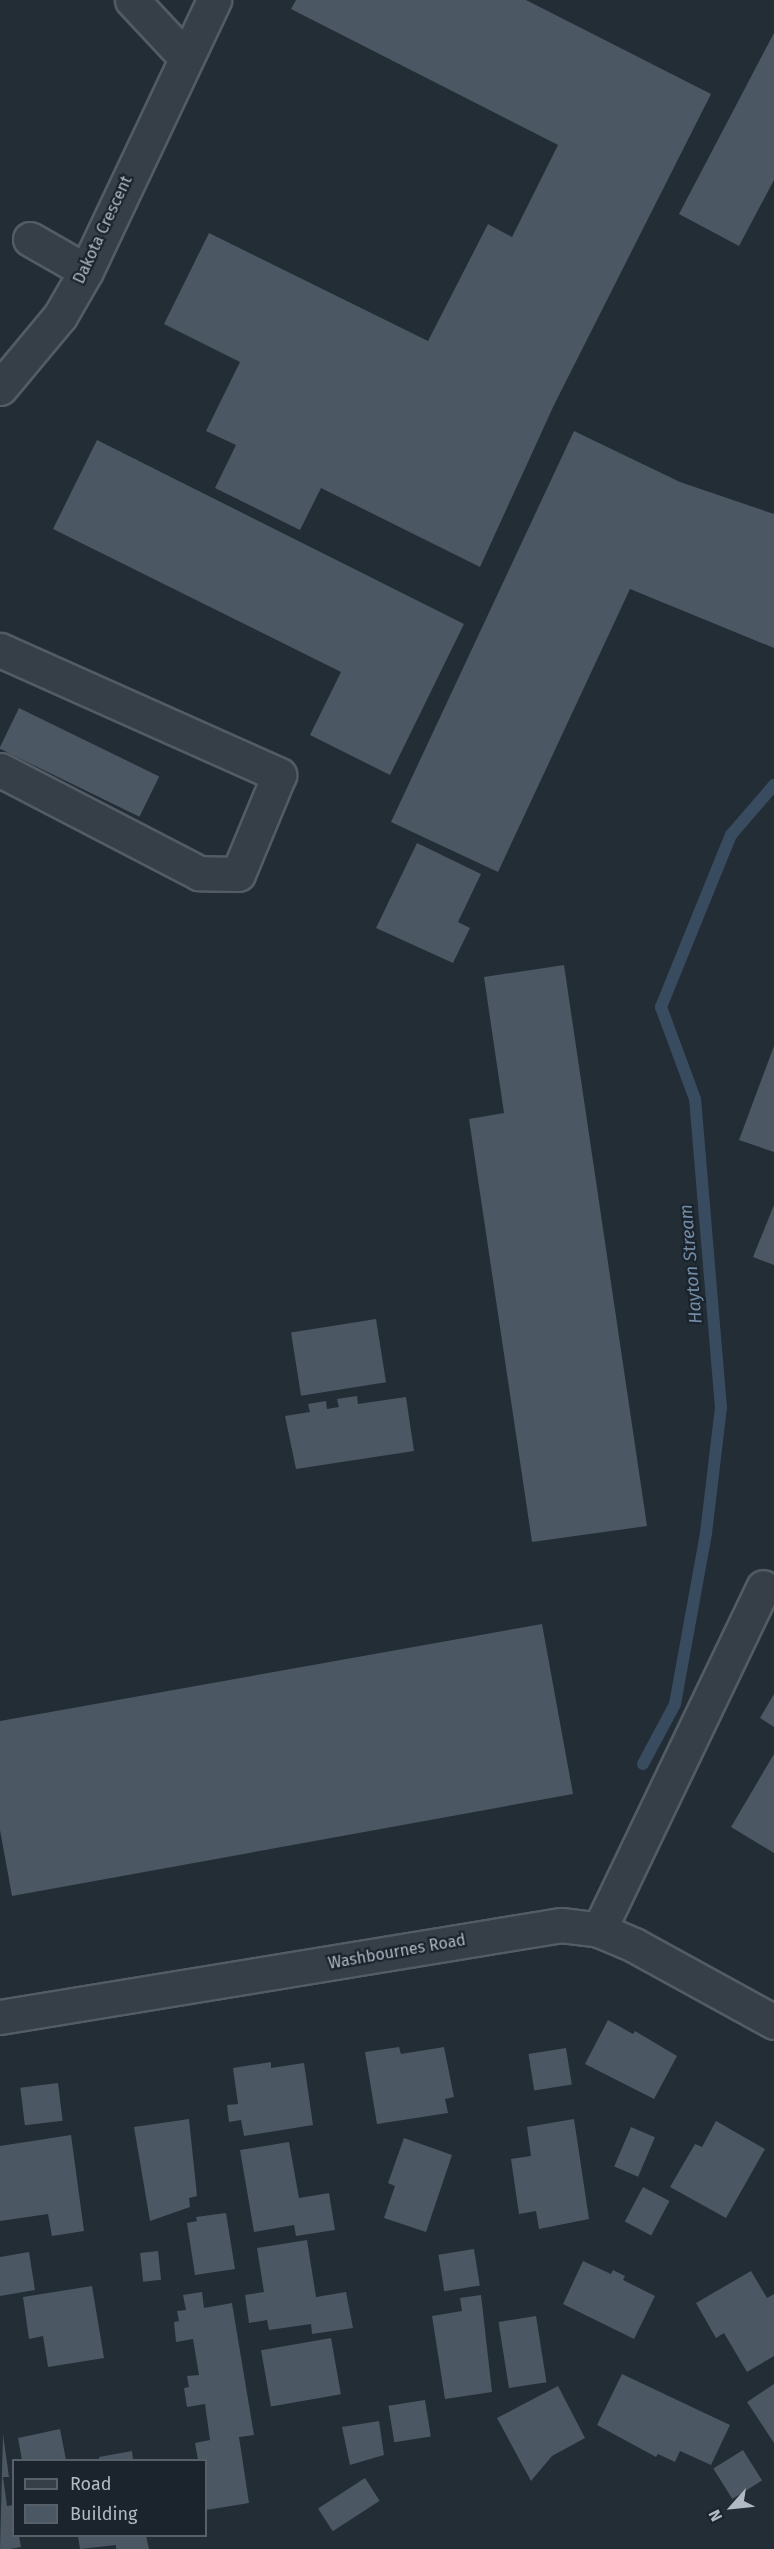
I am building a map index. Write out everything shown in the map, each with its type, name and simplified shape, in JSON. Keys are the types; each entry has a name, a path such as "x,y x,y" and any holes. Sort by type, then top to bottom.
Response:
{"street":[{"path":"132,0 186,58"},
{"name":"Dakota Crescent","path":"0,388 60,316 86,271 214,0"},
{"path":"30,239 86,271"},
{"path":"0,650 279,775 238,874 199,873 0,770"},
{"path":"599,1930 763,1587"},
{"name":"Washbournes Road","path":"0,2017 561,1925 599,1930 634,1945 774,2022"}],"building":[{"path":"296,0 526,0 711,94 554,405 480,567 321,488 300,530 215,488 236,445 206,431 240,362 164,324 209,233 428,341 488,224 512,237 558,145 291,9"},
{"path":"774,33 774,180 739,246 679,214"},
{"path":"574,431 680,482 774,514 774,648 630,589 498,872 391,822"},
{"path":"97,440 464,624 390,775 310,735 341,672 53,529"},
{"path":"19,708 159,776 139,817 0,749"},
{"path":"417,843 481,874 458,922 470,928 453,963 376,928"},
{"path":"564,965 647,1526 532,1542 469,1119 504,1113 484,977"},
{"path":"774,1046 774,1152 739,1140"},
{"path":"774,1205 774,1265 753,1257"},
{"path":"376,1319 386,1382 301,1396 291,1332"},
{"path":"357,1396 358,1404 406,1397 414,1451 296,1469 285,1416 310,1412 308,1404 326,1401 327,1409 339,1407 337,1399"},
{"path":"542,1624 573,1794 12,1896 0,1830 0,1721"},
{"path":"774,1694 774,1727 760,1718"},
{"path":"774,1754 774,1853 731,1827"},
{"path":"608,2020 633,2034 635,2031 677,2056 654,2099 585,2064"},
{"path":"399,2047 401,2054 444,2047 454,2097 445,2099 448,2113 377,2124 365,2052"},
{"path":"566,2048 572,2085 534,2090 528,2054"},
{"path":"271,2062 271,2068 304,2063 313,2125 244,2136 241,2120 229,2122 227,2105 238,2104 233,2068"},
{"path":"58,2083 63,2121 25,2125 20,2088"},
{"path":"189,2119 197,2196 189,2198 190,2207 150,2221 134,2127"},
{"path":"574,2119 589,2219 539,2229 536,2211 519,2214 511,2159 531,2156 527,2127"},
{"path":"716,2121 765,2149 726,2218 670,2187 695,2144 702,2147"},
{"path":"631,2127 655,2137 638,2177 614,2167"},
{"path":"71,2135 84,2231 52,2236 48,2214 0,2221 0,2146"},
{"path":"404,2138 452,2155 426,2232 384,2218 395,2186 388,2183"},
{"path":"289,2142 299,2198 329,2193 335,2230 296,2236 294,2225 254,2232 240,2150"},
{"path":"643,2187 669,2201 651,2236 625,2221"},
{"path":"226,2213 235,2269 195,2275 187,2223 197,2221 196,2217"},
{"path":"307,2240 316,2297 346,2292 353,2328 312,2334 311,2324 269,2330 267,2320 249,2323 245,2295 264,2292 257,2248"},
{"path":"474,2249 480,2286 444,2291 438,2255"},
{"path":"158,2251 161,2280 143,2282 140,2253"},
{"path":"29,2252 35,2290 0,2296 0,2257"},
{"path":"583,2261 611,2274 613,2270 625,2276 623,2280 655,2296 634,2339 563,2304"},
{"path":"751,2271 767,2298 774,2294 774,2356 747,2372 724,2333 716,2338 696,2303"},
{"path":"92,2286 104,2358 48,2367 43,2336 29,2339 23,2297"},
{"path":"202,2292 204,2308 232,2303 254,2435 239,2437 249,2503 207,2510 207,2459 198,2459 195,2443 210,2440 205,2404 187,2407 184,2388 189,2387 187,2376 199,2375 193,2339 176,2342 174,2322 179,2321 177,2311 186,2310 183,2295"},
{"path":"481,2295 492,2392 445,2399 432,2316 462,2311 460,2298"},
{"path":"536,2316 546,2382 509,2388 498,2322"},
{"path":"331,2338 341,2394 271,2406 261,2350"},
{"path":"622,2374 730,2425 711,2465 680,2451 675,2462 658,2454 656,2457 597,2425"},
{"path":"774,2384 774,2443 747,2402"},
{"path":"558,2386 585,2438 552,2456 531,2481 497,2418"},
{"path":"425,2400 431,2437 394,2442 388,2406"},
{"path":"379,2421 384,2455 350,2465 342,2427"},
{"path":"60,2429 66,2459 22,2459 18,2438"},
{"path":"3,2434 9,2477 3,2477 7,2506 12,2505 12,2537 19,2537 21,2547 0,2549"},
{"path":"743,2450 762,2481 732,2499 713,2469"},
{"path":"132,2451 133,2459 99,2459 99,2457"},
{"path":"365,2478 380,2501 333,2531 318,2508"},
{"path":"78,2537 146,2537 149,2549 116,2549 116,2545 80,2549"}],"waterway":[{"name":"Hayton Stream","path":"643,1764 675,1704 706,1533 721,1408 695,1099 661,1007 731,835 774,785"}]}
